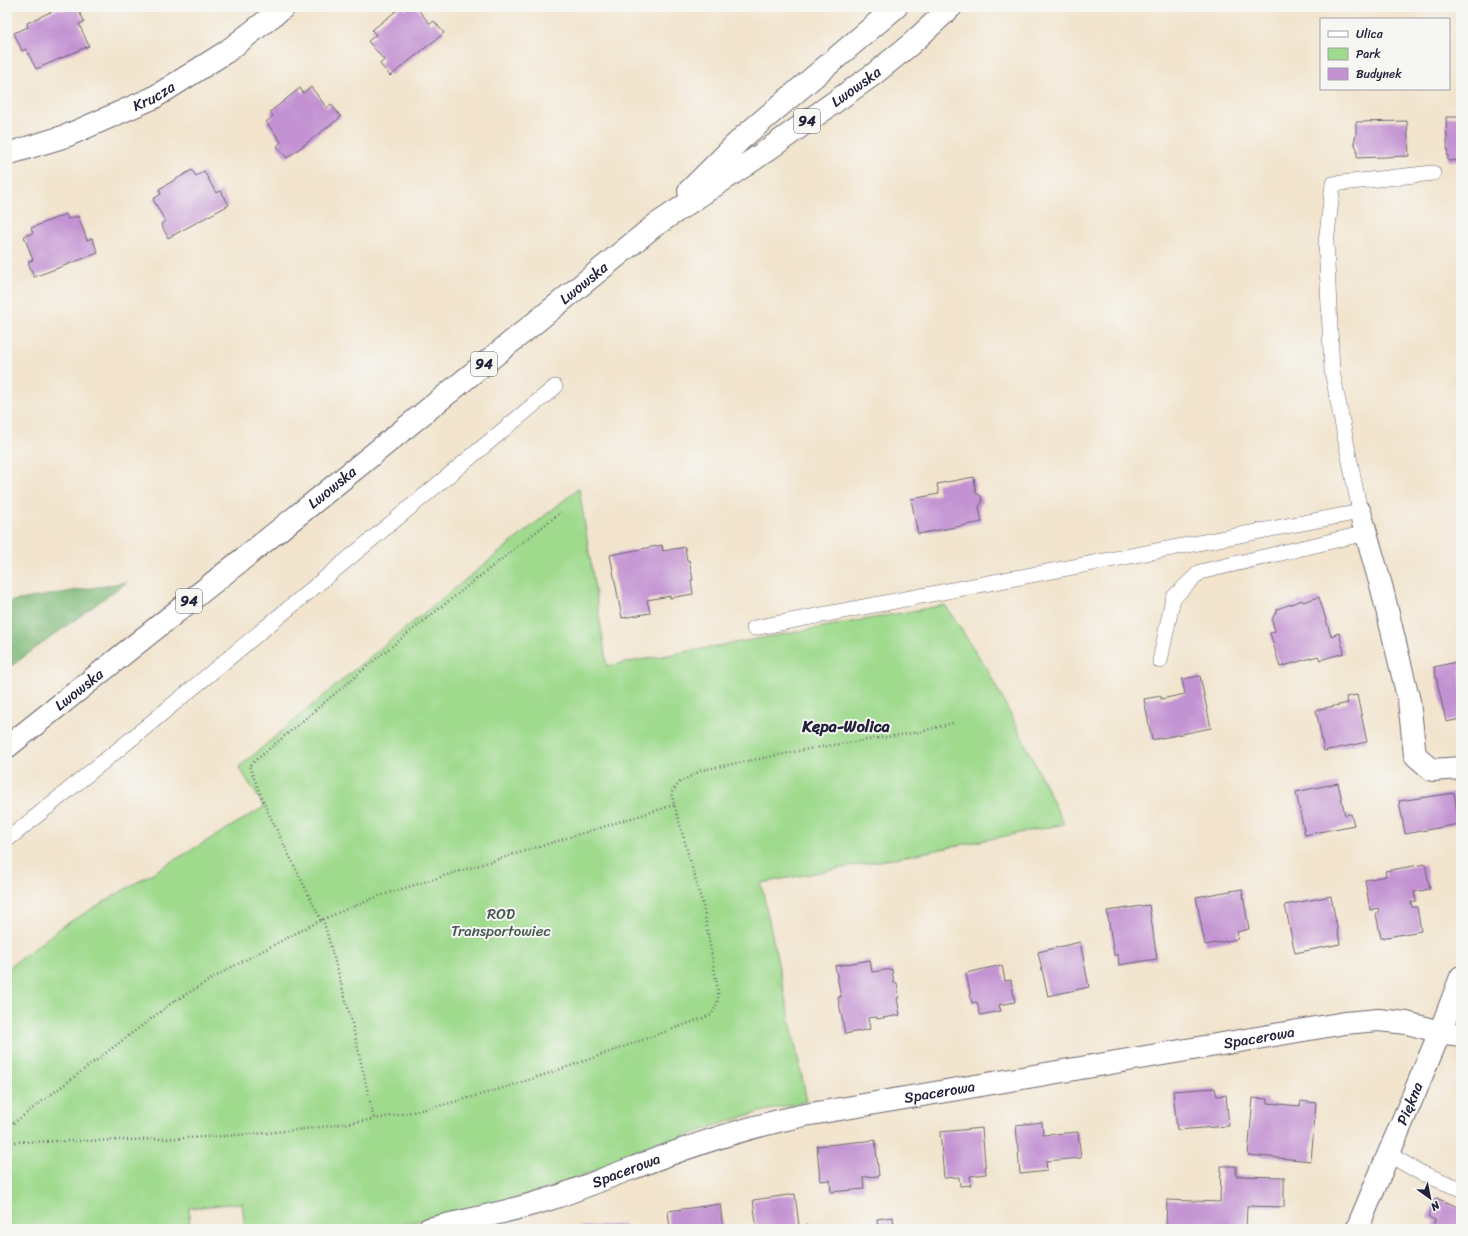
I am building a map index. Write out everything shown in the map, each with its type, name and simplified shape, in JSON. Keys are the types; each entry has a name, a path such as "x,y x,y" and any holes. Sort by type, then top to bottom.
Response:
{"street":[{"name":"Krucza","path":"7,154 66,136 153,98 226,52 284,7"},
{"name":"Lwowska","path":"654,226 742,138 896,7"},
{"name":"Lwowska","path":"7,747 313,503 654,226 756,158 874,74 911,44 951,7"},
{"path":"1360,512 1382,589 1409,701 1415,755 1432,770 1461,768"},
{"name":"Piękna","path":"1357,1229 1440,1032 1461,977"},
{"name":"Spacerowa","path":"429,1229 554,1198 669,1154 778,1120 1345,1023 1378,1020 1407,1023 1440,1032 1461,1035"}],"lane":[{"path":"754,628 1360,512 1332,372 1326,243 1333,184 1433,173"},
{"path":"7,840 141,731 554,387"},
{"path":"1160,661 1173,598 1200,572 1366,533"},
{"path":"1388,1154 1421,1173 1461,1189"}],"path":[{"path":"374,1119 351,1019 322,920 268,812 249,766 382,654 561,512"},
{"path":"7,1142 172,1140 321,1127 374,1119 463,1100 510,1087 711,1015 716,1008 719,999 703,906 671,793 680,782 702,770 814,748 919,732 953,723"},
{"path":"7,1128 173,1002 230,968 322,920 386,894 674,805"}],"green space":[{"name":"ROD Transportowiec","path":"579,488 607,666 945,605 987,669 1064,824 907,856 761,883 807,1101 752,1114 679,1138 544,1190 462,1212 378,1229 245,1229 242,1203 189,1208 190,1229 7,1229 7,969 63,926 264,807 239,767 366,660"},
{"path":"127,582 7,669 7,602"}],"building":[{"path":"72,7 77,7 84,22 79,24 89,46 36,69 26,49 22,51 14,33 28,27 27,23 44,15 60,8 62,11"},
{"path":"401,7 406,10 410,7 416,7 430,24 434,21 444,33 390,76 380,64 384,60 368,41 376,35 372,30"},
{"path":"311,87 327,108 331,104 341,117 287,158 277,146 281,142 266,122 273,116 270,112 300,88 303,93"},
{"path":"1446,117 1461,117 1461,160 1448,161"},
{"path":"1407,121 1409,156 1357,158 1357,149 1354,142 1356,135 1356,122"},
{"path":"192,170 196,176 204,171 216,193 221,191 229,205 168,238 161,224 165,221 153,199 161,194 159,189"},
{"path":"66,214 68,219 78,216 87,240 92,238 98,253 34,277 28,262 33,260 24,236 33,233 31,228"},
{"path":"974,477 976,493 981,496 982,502 979,507 982,522 918,534 911,499 939,494 937,484"},
{"path":"662,545 663,551 685,547 687,561 689,560 693,580 691,580 693,594 647,600 650,613 622,618 610,555"},
{"path":"1319,597 1331,636 1339,633 1344,653 1320,660 1318,656 1280,667 1270,633 1275,631 1272,620 1277,609 1302,600 1303,602"},
{"path":"1461,661 1461,719 1446,722 1434,667"},
{"path":"1200,676 1211,728 1152,740 1144,699 1161,696 1161,699 1185,694 1182,679"},
{"path":"1357,695 1367,742 1324,751 1316,710 1348,703 1346,697"},
{"path":"1338,783 1345,815 1351,814 1354,825 1305,835 1296,792"},
{"path":"1454,793 1459,824 1405,834 1399,801"},
{"path":"1425,864 1430,889 1414,892 1416,901 1411,902 1412,907 1417,907 1421,931 1381,938 1376,914 1379,913 1378,908 1370,910 1365,880 1386,876 1385,871"},
{"path":"1242,889 1249,929 1237,932 1238,939 1205,945 1196,897"},
{"path":"1331,896 1340,944 1295,953 1285,905"},
{"path":"1149,905 1157,959 1119,965 1118,955 1114,955 1107,911"},
{"path":"1080,942 1089,987 1048,996 1038,952"},
{"path":"870,960 872,972 892,969 894,983 897,983 899,998 897,998 900,1015 877,1019 877,1017 868,1018 870,1029 845,1034 838,997 841,997 835,966"},
{"path":"1002,965 1005,981 1011,980 1015,1002 999,1005 1001,1011 980,1015 977,1002 972,1003 966,973"},
{"path":"1215,1088 1217,1096 1226,1095 1229,1126 1177,1130 1173,1091"},
{"path":"1253,1098 1268,1099 1268,1103 1300,1106 1301,1101 1316,1103 1311,1161 1248,1155"},
{"path":"1042,1122 1043,1135 1078,1132 1081,1158 1046,1161 1047,1171 1020,1174 1016,1125"},
{"path":"982,1128 986,1174 970,1176 971,1185 960,1186 959,1177 944,1178 940,1132"},
{"path":"875,1140 879,1176 863,1177 864,1189 831,1192 830,1180 820,1181 817,1146"},
{"path":"1221,1166 1236,1166 1236,1176 1284,1177 1284,1207 1247,1206 1246,1229 1235,1229 1235,1226 1218,1225 1218,1229 1166,1229 1167,1200 1220,1202"},
{"path":"795,1194 799,1226 807,1225 808,1229 757,1229 753,1200"},
{"path":"1436,1198 1461,1208 1461,1229 1432,1229 1435,1220 1428,1217"},
{"path":"720,1204 723,1229 670,1229 668,1211"},
{"path":"893,1217 894,1228 906,1226 906,1229 878,1229 877,1219"},
{"path":"625,1224 625,1229 580,1229 580,1227"}],"district":[{"name":"Kępa-Wolica","path":"846,726"}]}
